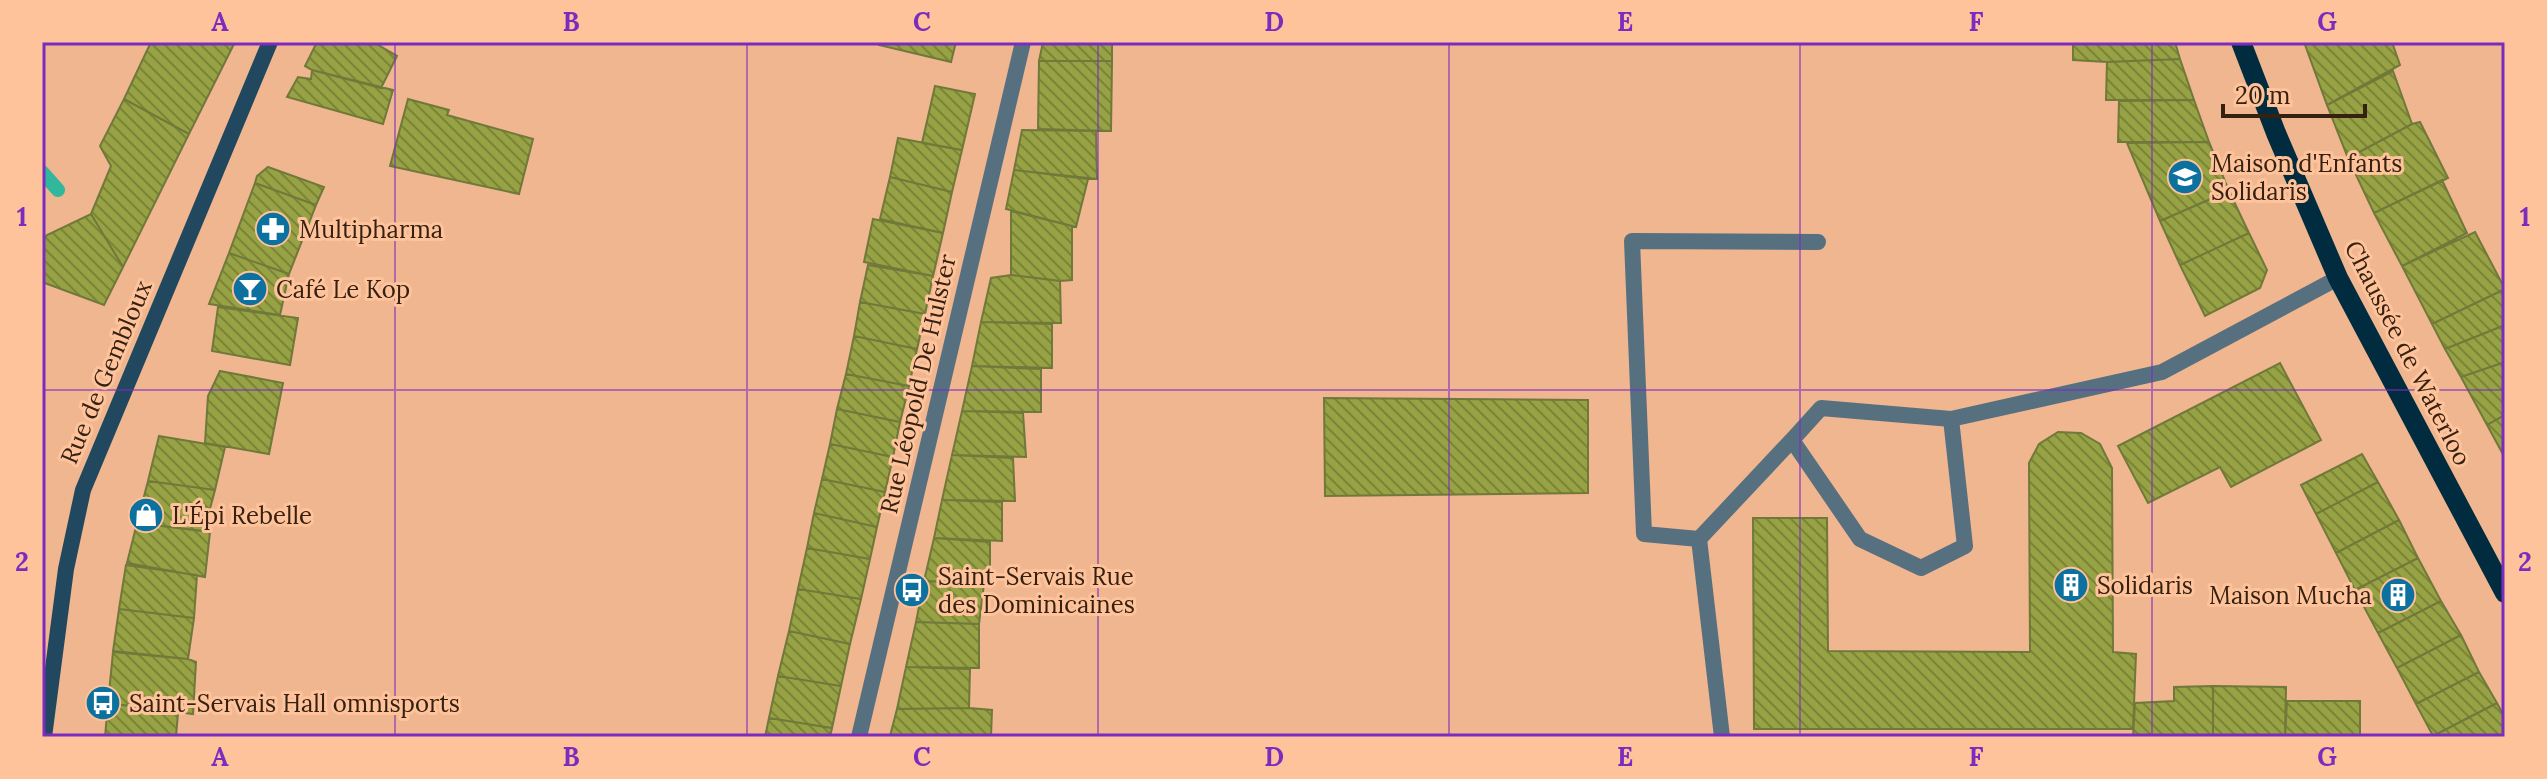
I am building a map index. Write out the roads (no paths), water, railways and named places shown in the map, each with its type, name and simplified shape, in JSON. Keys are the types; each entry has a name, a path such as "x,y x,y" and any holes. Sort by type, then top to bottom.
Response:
{"main road":[{"name":"Rue de Gembloux","path":"44,737 66,569 83,490 270,42"},
{"name":"Chaussée de Waterloo","path":"2241,42 2338,278 2505,593"}],"street":[{"name":"Rue Léopold De Hulster","path":"859,737 1023,42"},
{"path":"1699,539 1644,534 1632,241 1818,242"},
{"path":"1722,737 1699,539 1821,408 1951,419 2162,372 2338,278"},
{"path":"1792,440 1860,539 1921,568 1965,546 1951,419"}],"waterway":[{"path":"42,172 58,190"}],"place":[{"name":"Maison d'Enfants Solidaris","path":"2185,177"},
{"name":"Multipharma","path":"273,229"},
{"name":"Café Le Kop","path":"250,289"},
{"name":"L'Épi Rebelle","path":"146,515"},
{"name":"Solidaris","path":"2071,585"},
{"name":"Saint-Servais Rue des Dominicaines","path":"912,590"},
{"name":"Maison Mucha","path":"2398,595"},
{"name":"Saint-Servais Hall omnisports","path":"103,703"}]}
